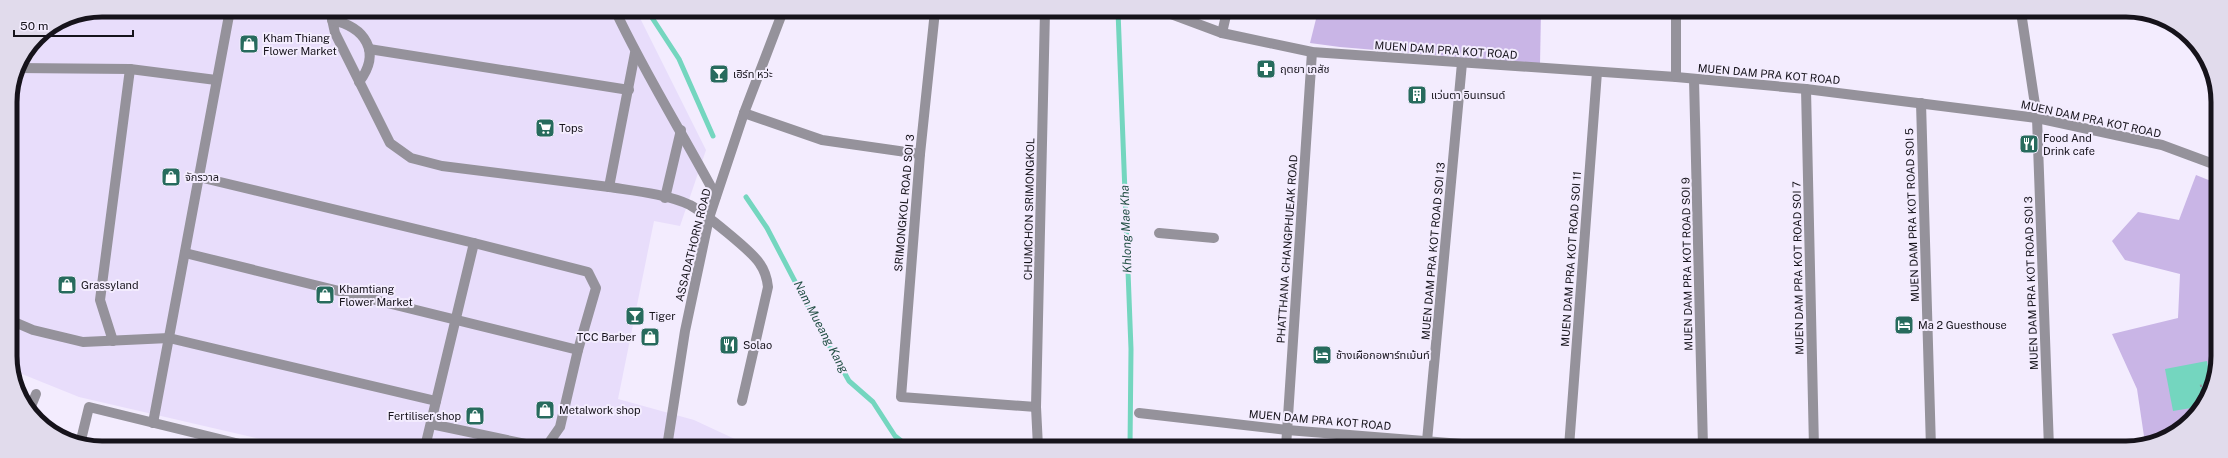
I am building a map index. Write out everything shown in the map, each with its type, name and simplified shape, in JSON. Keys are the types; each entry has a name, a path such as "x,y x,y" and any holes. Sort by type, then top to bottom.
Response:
{"street":[{"path":"153,423 229,17"},
{"path":"331,17 335,33 390,143 411,158 442,166 609,187 665,198 690,205 709,218 760,262 766,275 768,287 742,401"},
{"path":"335,17 354,27 362,34 369,49 368,66 359,82"},
{"path":"618,17 635,53 681,130 716,196"},
{"name":"ASSADATHORN ROAD","path":"669,441 685,331 709,218 744,113 781,17"},
{"name":"SRIMONGKOL ROAD SOI 3","path":"934,17 920,154 901,397 1036,407"},
{"name":"CHUMCHON SRIMONGKOL","path":"1038,441 1036,407 1045,17"},
{"name":"MUEN DAM PRA KOT ROAD","path":"1179,17 1222,33 1312,52 1676,77 1806,89 2037,118 2162,146 2211,164"},
{"path":"1222,33 1226,17"},
{"path":"1676,17 1676,77"},
{"name":"MUEN DAM PRA KOT ROAD SOI 3","path":"2022,17 2037,118 2049,441"},
{"path":"369,49 629,90"},
{"name":"PHATTHANA CHANGPHUEAK ROAD","path":"1286,441 1312,52"},
{"path":"609,187 635,53"},
{"name":"MUEN DAM PRA KOT ROAD SOI 13","path":"1428,441 1462,63"},
{"path":"24,68 130,69 216,80"},
{"path":"112,341 100,300 130,69"},
{"name":"MUEN DAM PRA KOT ROAD SOI 11","path":"1569,441 1597,72"},
{"name":"MUEN DAM PRA KOT ROAD SOI 9","path":"1694,79 1703,441"},
{"name":"MUEN DAM PRA KOT ROAD SOI 7","path":"1806,89 1814,441"},
{"name":"MUEN DAM PRA KOT ROAD SOI 5","path":"1921,103 1930,441"},
{"path":"744,113 822,140 920,154"},
{"path":"665,198 681,130"},
{"path":"199,177 588,272 596,288 578,350 560,427 550,441"},
{"path":"1159,233 1214,238"},
{"path":"426,441 474,243"},
{"path":"185,253 578,350"},
{"path":"17,323 33,330 83,342 169,338 436,401"},
{"path":"32,404 36,394"},
{"path":"81,438 89,407 227,441"},
{"name":"MUEN DAM PRA KOT ROAD","path":"1139,413 1287,430 1428,441"},
{"path":"431,424 512,441"}],"path":[{"path":"2200,386 2205,385"}],"shaded area":[{"name":"Khamtiang Flower Market","path":"96,17 309,17 310,19 310,17 640,17 706,150 680,226 654,221 618,399 694,420 739,441 269,441 79,397 19,373 17,362 17,96 23,69 28,59 38,46 55,31 69,23"},
{"path":"1316,17 1541,17 1540,64 1340,47 1310,43"},
{"path":"2196,175 2211,181 2210,367 2200,399 2190,412 2169,430 2144,439 2137,389 2112,334 2178,318 2180,274 2125,260 2112,241 2138,212 2179,220"},
{"path":"2207,361 2209,373 2200,399 2193,408 2173,411 2165,369"}],"waterway":[{"name":"Nam Mueang Kang","path":"652,17 679,59 713,136"},
{"name":"Khlong Mae Kha","path":"1118,17 1131,349 1130,441"},
{"name":"Nam Mueang Kang","path":"746,197 767,228 849,381 873,402 895,436 901,441"}],"place":[{"name":"Kham Thiang Flower Market","path":"249,44"},
{"name":"ฤตยา เภสัช","path":"1266,69"},
{"name":"เฮิร์ท หว่ะ","path":"719,74"},
{"name":"แว่นตา อินเทรนด์","path":"1417,95"},
{"name":"Tops","path":"545,128"},
{"name":"Food And Drink cafe","path":"2029,144"},
{"name":"จักรวาล","path":"171,177"},
{"name":"Grassyland","path":"67,285"},
{"name":"Khamtiang Flower Market","path":"325,295"},
{"name":"Tiger","path":"635,316"},
{"name":"Ma 2 Guesthouse","path":"1904,325"},
{"name":"TCC Barber","path":"650,337"},
{"name":"Solao","path":"729,345"},
{"name":"ช้างเผือกอพาร์ทเม้นท์","path":"1322,355"},
{"name":"Metalwork shop","path":"545,410"},
{"name":"Fertiliser shop","path":"475,416"}]}
